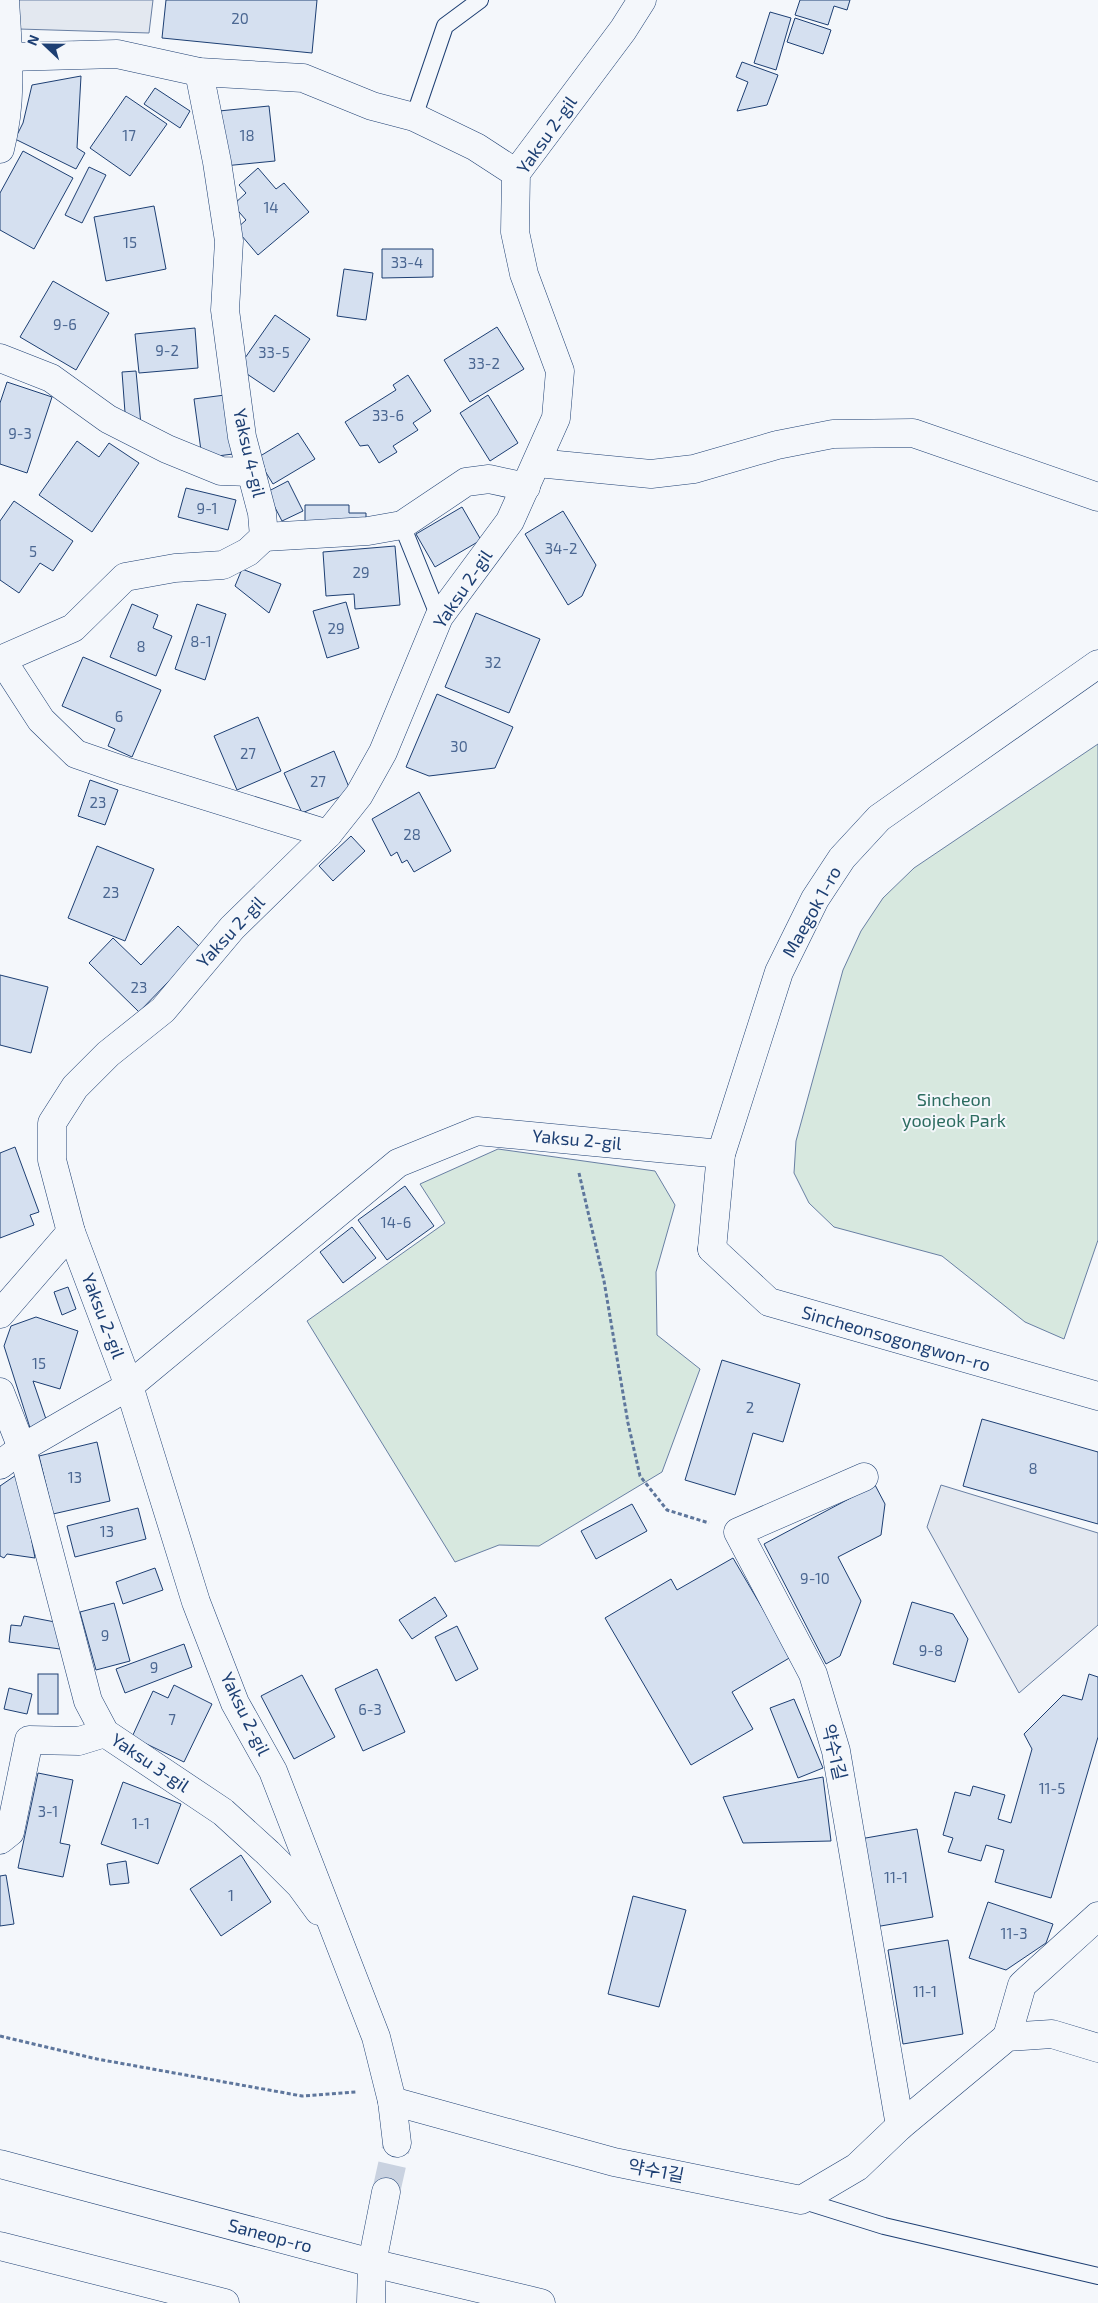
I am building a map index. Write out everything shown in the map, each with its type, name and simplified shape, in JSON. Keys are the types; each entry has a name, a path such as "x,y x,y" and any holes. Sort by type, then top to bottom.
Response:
{"street":[{"path":"0,149 7,120 8,57 5,0"},
{"name":"Yaksu 2-gil","path":"397,2142 391,2095 376,2037 273,1771 235,1703 196,1602 129,1386 71,1232 52,1160 52,1124 70,1094 108,1054 163,1010 232,928 328,834 360,795 384,752 439,617 510,521 556,418 560,371 524,274 515,232 516,173 623,30 642,0"},
{"path":"8,57 116,54 199,72 304,78 372,106 414,117 476,147 516,173"},
{"name":"Yaksu 4-gil","path":"199,72 217,162 229,241 225,310 242,437 262,513 264,537"},
{"path":"0,358 50,378 108,419 167,449 222,471 251,472"},
{"path":"537,463 651,474 694,469 777,445 833,434 913,434 1098,497"},
{"path":"328,834 125,772 76,754 42,720 1,660 73,628 125,577 175,568 223,565 248,552 264,537 368,531 402,525 466,482 489,479 526,488"},
{"name":"Maegok 1-ro","path":"712,1249 721,1154 779,972 815,899 842,858 878,818 1098,664"},
{"name":"Yaksu 2-gil","path":"129,1386 398,1163 477,1131 721,1154"},
{"path":"0,1314 71,1232"},
{"name":"Sincheonsogongwon-ro","path":"712,1249 769,1302 1098,1396"},
{"path":"0,1465 22,1448 129,1386"},
{"name":"Yaksu 3-gil","path":"0,1392 22,1448 88,1701 105,1733 222,1812 300,1885 339,1939"},
{"path":"738,1532 864,1477"},
{"name":"약수1길","path":"738,1532 813,1674 836,1751 900,2126"},
{"path":"0,1840 10,1832 29,1740 79,1741 105,1733"},
{"path":"801,2200 857,2167 900,2126 1006,2037 1022,1985 1098,1916"},
{"path":"1006,2037 1052,2034 1098,2048"},
{"name":"약수1길","path":"391,2095 614,2162 801,2200"},
{"name":"Saneop-ro","path":"0,2164 372,2264 541,2303"},
{"path":"371,2303 372,2264 386,2192"},
{"path":"0,2246 225,2303"}],"lane":[{"path":"414,117 445,26 480,0"},
{"path":"402,525 439,617"},
{"path":"801,2200 884,2226 1098,2276"}],"path":[{"path":"571,1139 604,1281 628,1423 640,1476 667,1510 738,1532"},
{"path":"0,2036 97,2059 302,2096 391,2095"}],"green space":[{"name":"Sincheon yoojeok Park","path":"1098,744 1098,1240 1064,1339 1025,1322 942,1256 834,1227 809,1203 794,1173 796,1141 843,970 861,931 883,898 914,868"},
{"path":"498,1149 655,1171 675,1205 656,1272 657,1335 700,1369 662,1472 539,1546 499,1545 455,1562 307,1321 445,1223 420,1184"}],"shaded area":[{"path":"18,0 153,0 149,33 19,29"},
{"path":"941,1485 1098,1533 1098,1625 1019,1693 927,1527"}],"building":[{"path":"166,0 317,0 312,53 162,38"},
{"path":"800,0 850,0 847,10 834,6 828,25 795,15"},
{"path":"770,12 791,18 776,70 754,63"},
{"path":"795,18 831,30 823,54 787,42"},
{"path":"742,62 778,75 767,105 737,111 748,82 736,77"},
{"path":"81,76 77,148 85,153 76,169 15,139 23,123 32,85"},
{"path":"155,88 190,111 180,128 144,104"},
{"path":"126,96 167,124 130,176 90,148"},
{"path":"269,106 275,161 224,166 219,111"},
{"path":"23,151 73,178 34,249 0,230 0,193"},
{"path":"89,167 106,175 82,223 65,215"},
{"path":"258,168 276,189 284,183 309,212 258,255 236,229 246,220 233,205 246,193 239,185"},
{"path":"154,206 166,269 106,281 94,217"},
{"path":"382,249 433,249 433,277 382,278"},
{"path":"344,269 373,273 366,320 337,316"},
{"path":"53,281 109,313 76,370 20,337"},
{"path":"275,315 310,339 274,392 238,368"},
{"path":"497,327 524,369 470,402 444,360"},
{"path":"195,328 198,368 139,373 135,334"},
{"path":"136,371 141,425 126,426 122,372"},
{"path":"408,375 431,411 413,423 418,430 393,446 397,452 379,463 368,445 360,446 345,422 396,390 393,385"},
{"path":"7,382 52,397 27,473 0,464 0,403"},
{"path":"225,395 233,454 202,458 194,399"},
{"path":"488,395 518,443 490,461 460,413"},
{"path":"298,433 315,459 273,484 257,458"},
{"path":"77,441 99,457 109,443 139,463 92,532 39,495"},
{"path":"288,481 303,511 282,521 267,492"},
{"path":"186,488 236,500 228,530 178,517"},
{"path":"14,501 73,541 53,571 40,563 19,593 0,580 0,521"},
{"path":"305,505 349,505 349,513 366,513 366,522 305,522"},
{"path":"462,507 481,540 435,567 416,534"},
{"path":"563,511 596,565 582,596 568,605 525,534"},
{"path":"395,546 400,605 355,609 354,594 326,596 323,552"},
{"path":"242,569 281,584 269,613 235,586"},
{"path":"346,602 359,648 327,658 313,611"},
{"path":"132,604 158,615 153,628 172,636 156,676 110,657"},
{"path":"197,604 226,614 205,680 175,669"},
{"path":"476,613 540,639 509,713 445,687"},
{"path":"83,657 161,690 132,757 108,746 115,729 62,706"},
{"path":"437,694 513,727 495,768 429,776 406,767"},
{"path":"258,717 281,771 237,790 214,736"},
{"path":"334,751 351,792 302,813 284,773"},
{"path":"90,780 118,790 105,825 78,816"},
{"path":"419,792 451,851 414,872 407,860 402,863 397,852 391,856 372,819"},
{"path":"351,836 365,851 333,881 319,866"},
{"path":"97,846 154,869 125,941 68,918"},
{"path":"178,926 201,948 139,1012 89,963 113,938 141,965"},
{"path":"0,975 48,987 31,1053 0,1045"},
{"path":"15,1147 39,1212 30,1215 34,1225 0,1238 0,1153"},
{"path":"405,1186 434,1226 387,1260 358,1220"},
{"path":"352,1227 376,1258 343,1283 320,1252"},
{"path":"68,1287 76,1309 62,1315 54,1292"},
{"path":"36,1317 78,1331 60,1389 33,1381 48,1425 31,1431 4,1346 11,1326"},
{"path":"722,1360 800,1384 783,1442 753,1433 735,1495 685,1480"},
{"path":"982,1419 1098,1452 1098,1524 963,1486"},
{"path":"97,1442 110,1501 53,1514 39,1456"},
{"path":"19,1473 35,1558 7,1554 4,1558 0,1556 0,1486"},
{"path":"875,1485 885,1504 881,1535 838,1557 861,1601 840,1656 826,1664 764,1544"},
{"path":"632,1504 647,1531 596,1559 581,1531"},
{"path":"138,1508 146,1539 75,1557 67,1526"},
{"path":"733,1558 791,1657 732,1692 753,1729 691,1765 605,1618 671,1579 677,1590"},
{"path":"155,1568 163,1590 123,1604 116,1582"},
{"path":"435,1597 447,1616 412,1639 399,1620"},
{"path":"912,1602 953,1614 968,1639 955,1682 893,1664"},
{"path":"114,1603 130,1661 96,1670 80,1612"},
{"path":"24,1616 55,1622 60,1649 9,1642 11,1625 21,1626"},
{"path":"457,1626 478,1669 456,1681 435,1637"},
{"path":"184,1644 192,1667 125,1693 116,1669"},
{"path":"377,1669 405,1732 363,1751 335,1689"},
{"path":"38,1674 58,1674 58,1714 38,1714"},
{"path":"1089,1674 1098,1677 1098,1737 1051,1898 995,1882 1004,1850 986,1845 981,1861 948,1852 953,1838 943,1835 955,1792 970,1796 973,1786 1005,1795 998,1819 1011,1823 1032,1749 1024,1734 1063,1695 1082,1700"},
{"path":"302,1675 335,1737 294,1759 261,1696"},
{"path":"174,1685 212,1704 184,1762 132,1737 153,1691 168,1698"},
{"path":"9,1688 32,1694 27,1714 4,1709"},
{"path":"794,1699 823,1768 798,1778 770,1708"},
{"path":"38,1773 73,1780 60,1843 70,1845 63,1877 18,1868"},
{"path":"823,1777 831,1841 743,1843 723,1797"},
{"path":"123,1782 181,1804 158,1864 101,1844"},
{"path":"917,1829 933,1917 875,1927 860,1839"},
{"path":"241,1855 271,1902 221,1936 190,1889"},
{"path":"126,1861 129,1883 110,1885 107,1864"},
{"path":"6,1875 14,1924 0,1926 0,1876"},
{"path":"633,1896 686,1910 659,2007 608,1994"},
{"path":"988,1902 1053,1924 1046,1943 1006,1970 969,1958"},
{"path":"948,1940 963,2034 903,2044 888,1950"}],"tunnel":[{"path":"386,2192 397,2143"}]}
